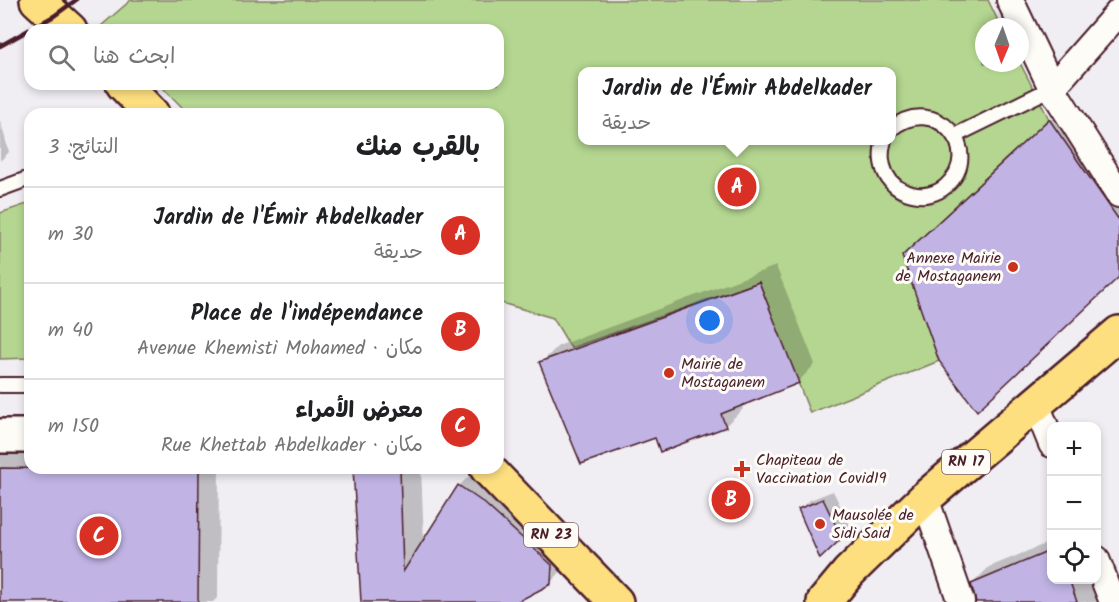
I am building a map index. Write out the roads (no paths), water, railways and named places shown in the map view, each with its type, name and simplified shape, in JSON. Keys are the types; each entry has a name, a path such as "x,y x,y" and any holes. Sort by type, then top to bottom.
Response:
{"main road":[{"path":"37,0 63,24"},
{"path":"129,90 146,108"},
{"name":"RN 17","path":"824,602 849,572 925,498 1035,402 1119,333"},
{"path":"0,436 24,436"},
{"name":"RN 23","path":"492,474 606,598"}],"street":[{"path":"1010,0 1053,88 1119,194"},
{"path":"1053,88 1119,12"},
{"path":"1035,402 1047,432"},
{"path":"925,498 961,602"},
{"path":"1101,572 1113,602"}],"lane":[{"path":"954,136 1053,88"},
{"path":"883,145 882,165 886,177 905,193 917,196 929,195 941,190 954,177 960,160 959,147 947,126 924,117 906,120 896,126"},
{"path":"0,189 24,180"},
{"path":"0,385 24,385"}],"railway":[{"path":"40,24 76,0"},
{"path":"0,46 24,33"}],"place":[{"name":"Jardin de l'Émir Abdelkader","path":"737,187"},
{"name":"Annexe Mairie de Mostaganem","path":"1013,267"},
{"name":"Mairie de Mostaganem","path":"669,373"},
{"name":"Chapiteau de Vaccination Covid19","path":"742,469"},
{"name":"Place de l'indépendance","path":"731,500"},
{"name":"Mausolée de Sidi Said","path":"820,524"},
{"name":"معرض الأمراء","path":"99,536"}]}
